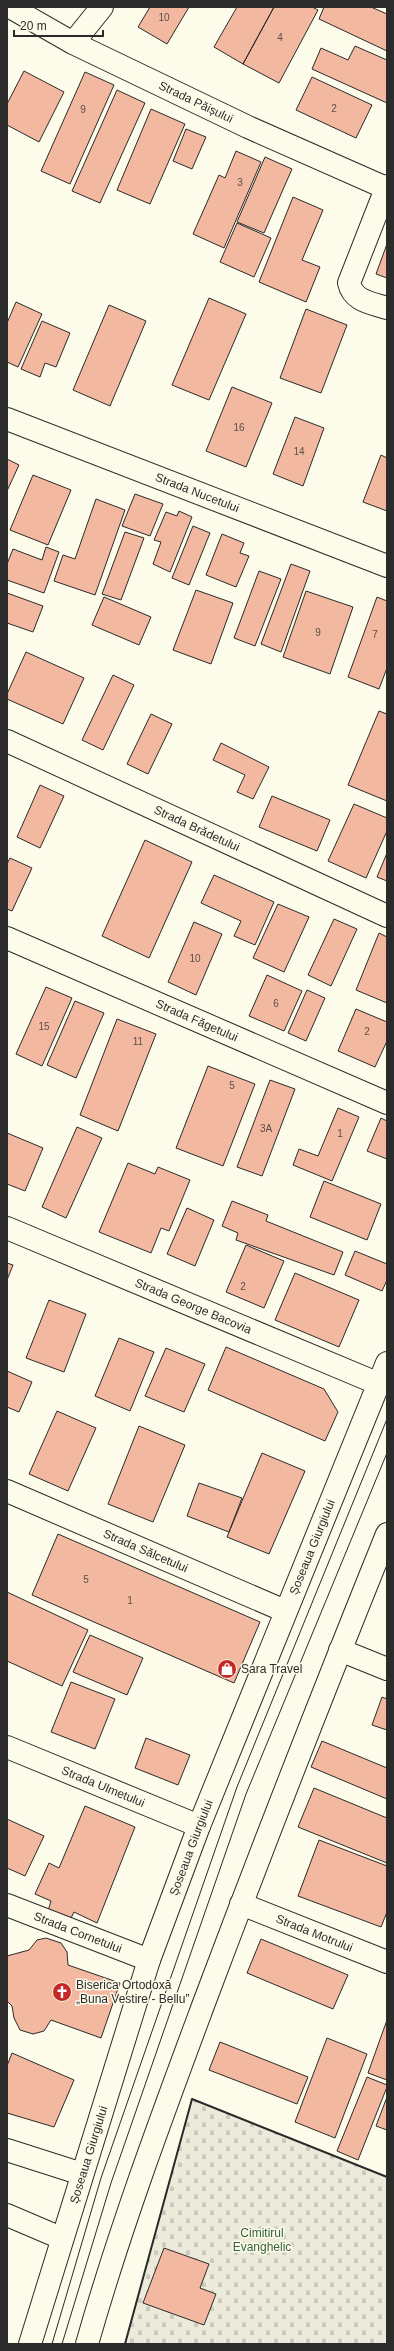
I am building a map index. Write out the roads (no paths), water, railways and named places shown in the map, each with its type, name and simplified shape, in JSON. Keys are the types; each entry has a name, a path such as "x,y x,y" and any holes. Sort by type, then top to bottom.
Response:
{"street":[{"name":"Strada Păișului","path":"10,7 73,43 248,127 387,187"},
{"path":"73,43 102,7"},
{"path":"387,187 349,283 351,292 357,298 387,308"},
{"name":"Strada Nucetului","path":"7,419 387,566"},
{"name":"Strada Brădetului","path":"7,741 387,916"},
{"name":"Strada Făgetului","path":"7,938 387,1103"},
{"name":"Strada George Bacovia","path":"7,1228 378,1384"},
{"name":"Șoseaua Giurgiului","path":"30,2344 61,2238 149,1960 199,1826 285,1611 387,1364"},
{"name":"Strada Sălcetului","path":"7,1491 285,1611"},
{"path":"87,2344 133,2198 241,1904 387,1534"},
{"path":"340,1650 387,1669"},
{"name":"Strada Ulmetului","path":"7,1747 199,1826"},
{"name":"Strada Motrului","path":"241,1904 387,1962"},
{"name":"Strada Cornetului","path":"7,1905 149,1960"},
{"path":"7,2150 82,2174"},
{"path":"7,2215 61,2238"}],"tram line":[{"path":"52,2344 101,2178 237,1787 387,1419"},
{"path":"62,2344 111,2183 246,1794 387,1453"}],"place":[{"name":"Sara Travel","path":"227,1669"},
{"name":"Biserica Ortodoxă „Buna Vestire - Bellu”","path":"62,1992"}],"park label":[{"name":"Cimitirul Evanghelic","path":"262,2240"}]}
